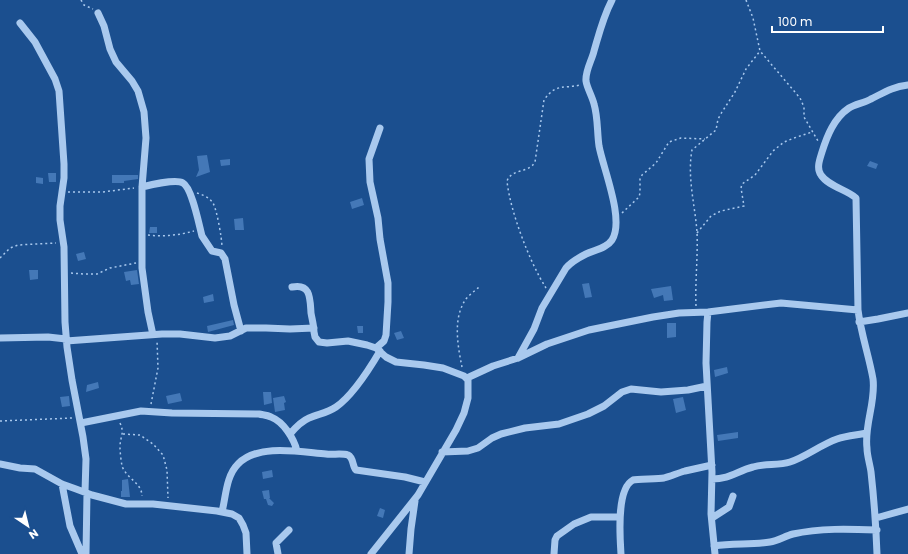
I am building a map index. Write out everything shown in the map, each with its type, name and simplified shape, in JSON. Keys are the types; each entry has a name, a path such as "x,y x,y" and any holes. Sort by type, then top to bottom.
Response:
{"street":[{"path":"518,358 534,329 542,308 566,268 571,262 586,254 603,248 611,242 614,235 616,219 610,182 599,146 595,105 586,82 588,69 603,18 612,0"},
{"path":"98,13 116,62 132,81 142,100 146,138 142,187 142,263 143,280 155,335"},
{"path":"20,23 35,42 55,79 58,91 64,164 60,213 64,243 66,340 86,459 86,554"},
{"path":"877,554 876,518 871,471 866,448 873,380 859,322 856,198 851,193 839,188 822,177 819,170 827,135 838,119 849,108 870,100 898,86 908,85"},
{"path":"290,434 309,418 336,407 347,396 368,372 386,335 388,283 380,239 378,218 370,182 369,159 380,128"},
{"path":"142,187 165,182 184,183 194,206 200,231 208,247 212,251 221,253 226,259 234,305 241,331"},
{"path":"292,287 297,286 302,288 309,294 315,337 317,341 327,343 348,341 378,350 386,357 396,362 443,368 466,377 518,358 547,344 601,326 653,317 782,303 858,310"},
{"path":"708,312 706,322 712,465 712,518 715,554"},
{"path":"859,322 908,313"},
{"path":"0,338 48,337 66,340 180,334 215,338 230,336 246,328 314,328"},
{"path":"371,554 415,499 456,430 464,413 468,398 469,384 466,377"},
{"path":"442,452 468,451 478,448 492,438 501,434 525,428 559,424 588,414 604,406 622,392 631,389 661,392 688,390 708,386"},
{"path":"80,420 116,416 141,411 259,414 272,417 290,434 293,437 297,451"},
{"path":"712,479 733,476 755,466 788,463 802,458 835,440 847,436 867,433"},
{"path":"222,512 228,481 238,463 251,455 267,451 285,450 348,455 353,461 354,468 356,470 425,482"},
{"path":"0,464 35,469 62,484 86,493 126,504 167,506 222,512 240,518 244,524 246,533 247,554"},
{"path":"621,554 619,530 620,517 624,496 628,485 638,479 645,480 667,477 683,471 712,465"},
{"path":"62,484 70,526 82,554"},
{"path":"712,518 730,507 733,496"},
{"path":"409,554 415,499"},
{"path":"876,518 908,509"},
{"path":"554,554 554,540 557,536 574,524 591,517 620,517"},
{"path":"714,546 730,543 772,542 792,534 817,531 848,529 876,530"},
{"path":"278,554 276,543 289,530"}],"path":[{"path":"81,0 84,5 98,13"},
{"path":"746,0 753,18 760,51 800,98 804,107 804,117 823,148"},
{"path":"696,312 697,233 693,202 692,150 716,130 718,119 735,92 746,69 760,51"},
{"path":"550,294 540,279 533,264 513,208 507,178 512,174 529,169 535,162 544,100 550,91 560,87 579,86 586,82"},
{"path":"697,233 711,216 721,211 744,206 741,188 742,184 759,170 773,151 784,142 812,132"},
{"path":"616,219 639,197 640,179 642,175 656,163 669,142 681,138 705,139"},
{"path":"62,192 103,192 142,187"},
{"path":"188,190 206,196 213,203 216,210 222,244 221,253"},
{"path":"142,234 158,236 200,231"},
{"path":"0,258 10,248 18,245 64,243"},
{"path":"64,272 97,274 110,268 142,263"},
{"path":"466,377 458,344 457,328 464,302 479,286"},
{"path":"149,412 158,368 155,335"},
{"path":"116,416 123,428 120,448 123,467 140,488 143,494 142,504"},
{"path":"0,421 80,420"},
{"path":"123,434 140,435 153,444 163,455 168,482 167,506"}],"building":[{"path":"207,155 210,172 196,177 199,170 197,156"},
{"path":"230,159 230,165 221,166 220,160"},
{"path":"870,161 878,164 876,169 867,166"},
{"path":"48,173 56,173 56,182 49,182"},
{"path":"112,175 138,175 138,179 124,181 124,183 112,183"},
{"path":"36,177 43,178 43,184 36,183"},
{"path":"362,198 364,205 352,209 350,202"},
{"path":"243,218 244,230 235,230 234,219"},
{"path":"150,227 157,227 157,233 149,233"},
{"path":"84,252 86,259 78,261 76,254"},
{"path":"29,270 38,270 38,279 30,280"},
{"path":"137,270 139,284 131,285 130,280 126,281 124,272"},
{"path":"589,283 592,297 585,298 582,284"},
{"path":"671,286 673,300 664,301 663,295 654,298 651,289"},
{"path":"213,294 214,301 204,303 203,297"},
{"path":"233,320 234,325 208,332 207,326"},
{"path":"667,323 676,323 676,337 667,338"},
{"path":"357,326 363,326 363,333 358,333"},
{"path":"401,331 404,338 397,340 394,333"},
{"path":"727,367 728,373 715,377 714,370"},
{"path":"98,382 99,388 86,392 87,385"},
{"path":"263,392 271,392 272,403 264,405"},
{"path":"180,393 182,401 168,404 166,396"},
{"path":"69,396 70,406 62,407 60,397"},
{"path":"284,396 286,402 284,403 285,410 275,412 273,398"},
{"path":"683,397 686,410 676,413 673,399"},
{"path":"738,432 738,438 718,441 717,435"},
{"path":"272,470 273,477 263,479 262,472"},
{"path":"128,479 130,497 121,497 122,480"},
{"path":"269,490 269,498 274,503 272,506 268,505 266,499 264,499 262,491"},
{"path":"380,508 385,510 383,518 377,516"}]}
